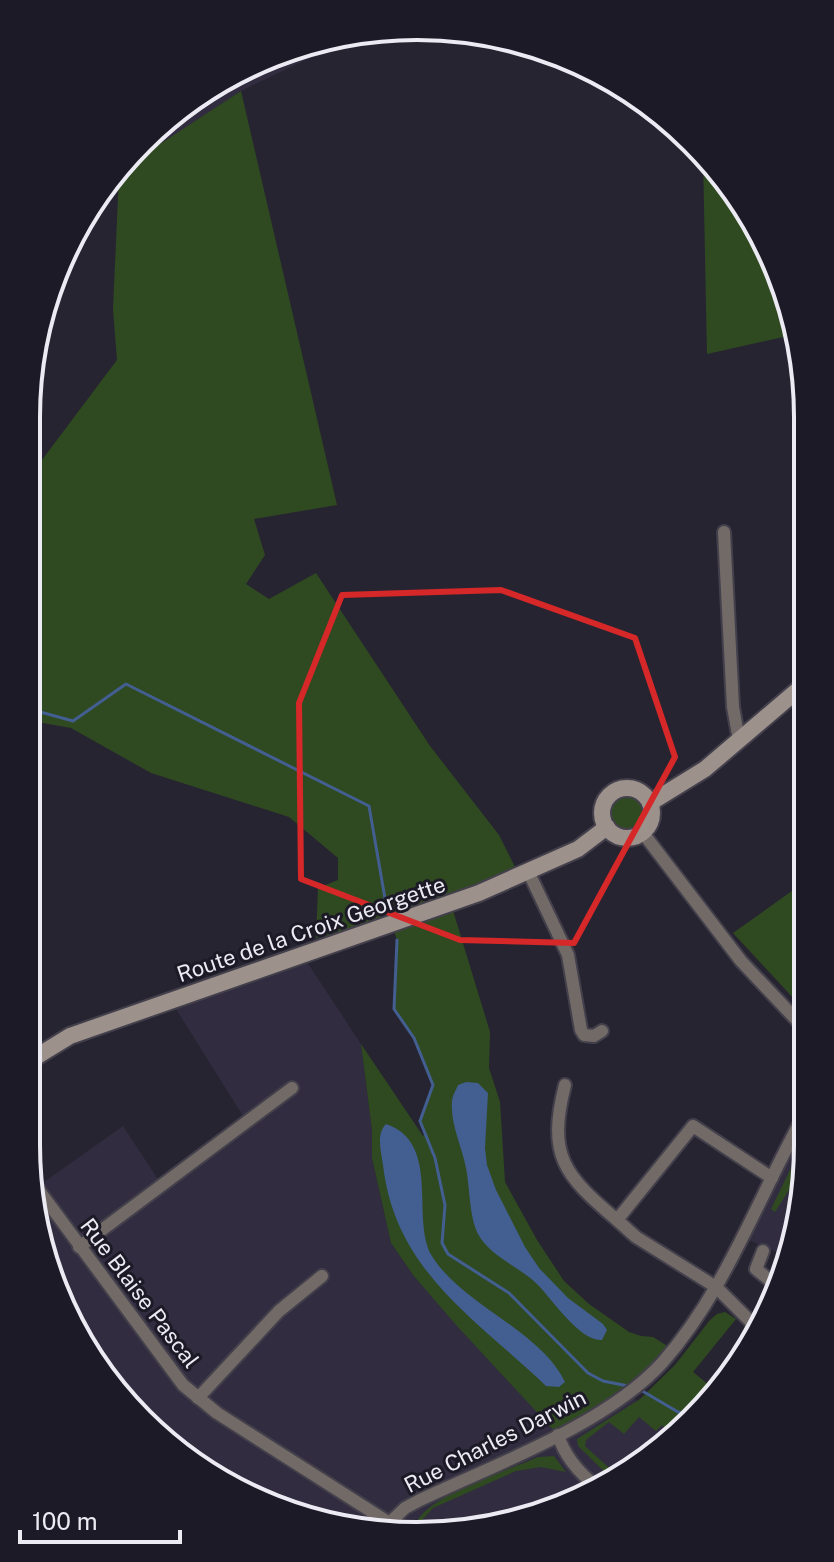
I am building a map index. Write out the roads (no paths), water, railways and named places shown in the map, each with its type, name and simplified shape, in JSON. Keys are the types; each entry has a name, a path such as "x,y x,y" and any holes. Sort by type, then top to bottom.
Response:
{"street":[{"path":"724,532 733,707 739,740"},
{"path":"650,803 705,769 794,693"},
{"path":"622,789 638,791 650,803 651,819 643,833 635,837 619,837 607,827 603,810 608,797 614,792 622,789"},
{"name":"Route de la Croix Georgette","path":"40,1054 70,1036 397,923 528,871 578,849 607,827"},
{"path":"643,833 741,961 794,1017"},
{"path":"528,871 568,955 581,1030 584,1035 590,1036 602,1031"},
{"path":"565,1085 557,1115 557,1141 565,1166 585,1193 636,1237 716,1287 750,1321"},
{"path":"79,1247 292,1088"},
{"path":"617,1220 693,1126 772,1178"},
{"name":"Rue Charles Darwin","path":"392,1521 420,1500 558,1435 621,1398 642,1381 672,1349 716,1287 794,1135"},
{"name":"Rue Blaise Pascal","path":"44,1197 183,1385 376,1520"},
{"path":"763,1251 756,1269 769,1279"},
{"path":"198,1398 279,1311 322,1276"},
{"path":"558,1435 574,1465 590,1480"}],"water":[{"path":"478,1083 488,1093 487,1165 525,1247 539,1268 568,1298 603,1324 607,1330 602,1340 585,1335 539,1286 498,1256 478,1234 452,1110 458,1085"},
{"path":"386,1124 403,1134 414,1147 422,1183 423,1222 432,1256 462,1289 538,1347 565,1382 559,1387 546,1386 467,1315 421,1264 404,1235 391,1202 380,1143"}],"waterway":[{"path":"40,712 73,721 126,684 369,806 387,910"},
{"path":"397,940 394,1009 414,1038 433,1085 420,1121 435,1158 445,1205 442,1243 448,1254 509,1293 588,1373 603,1381 628,1386"},
{"path":"639,1389 683,1413"}]}
